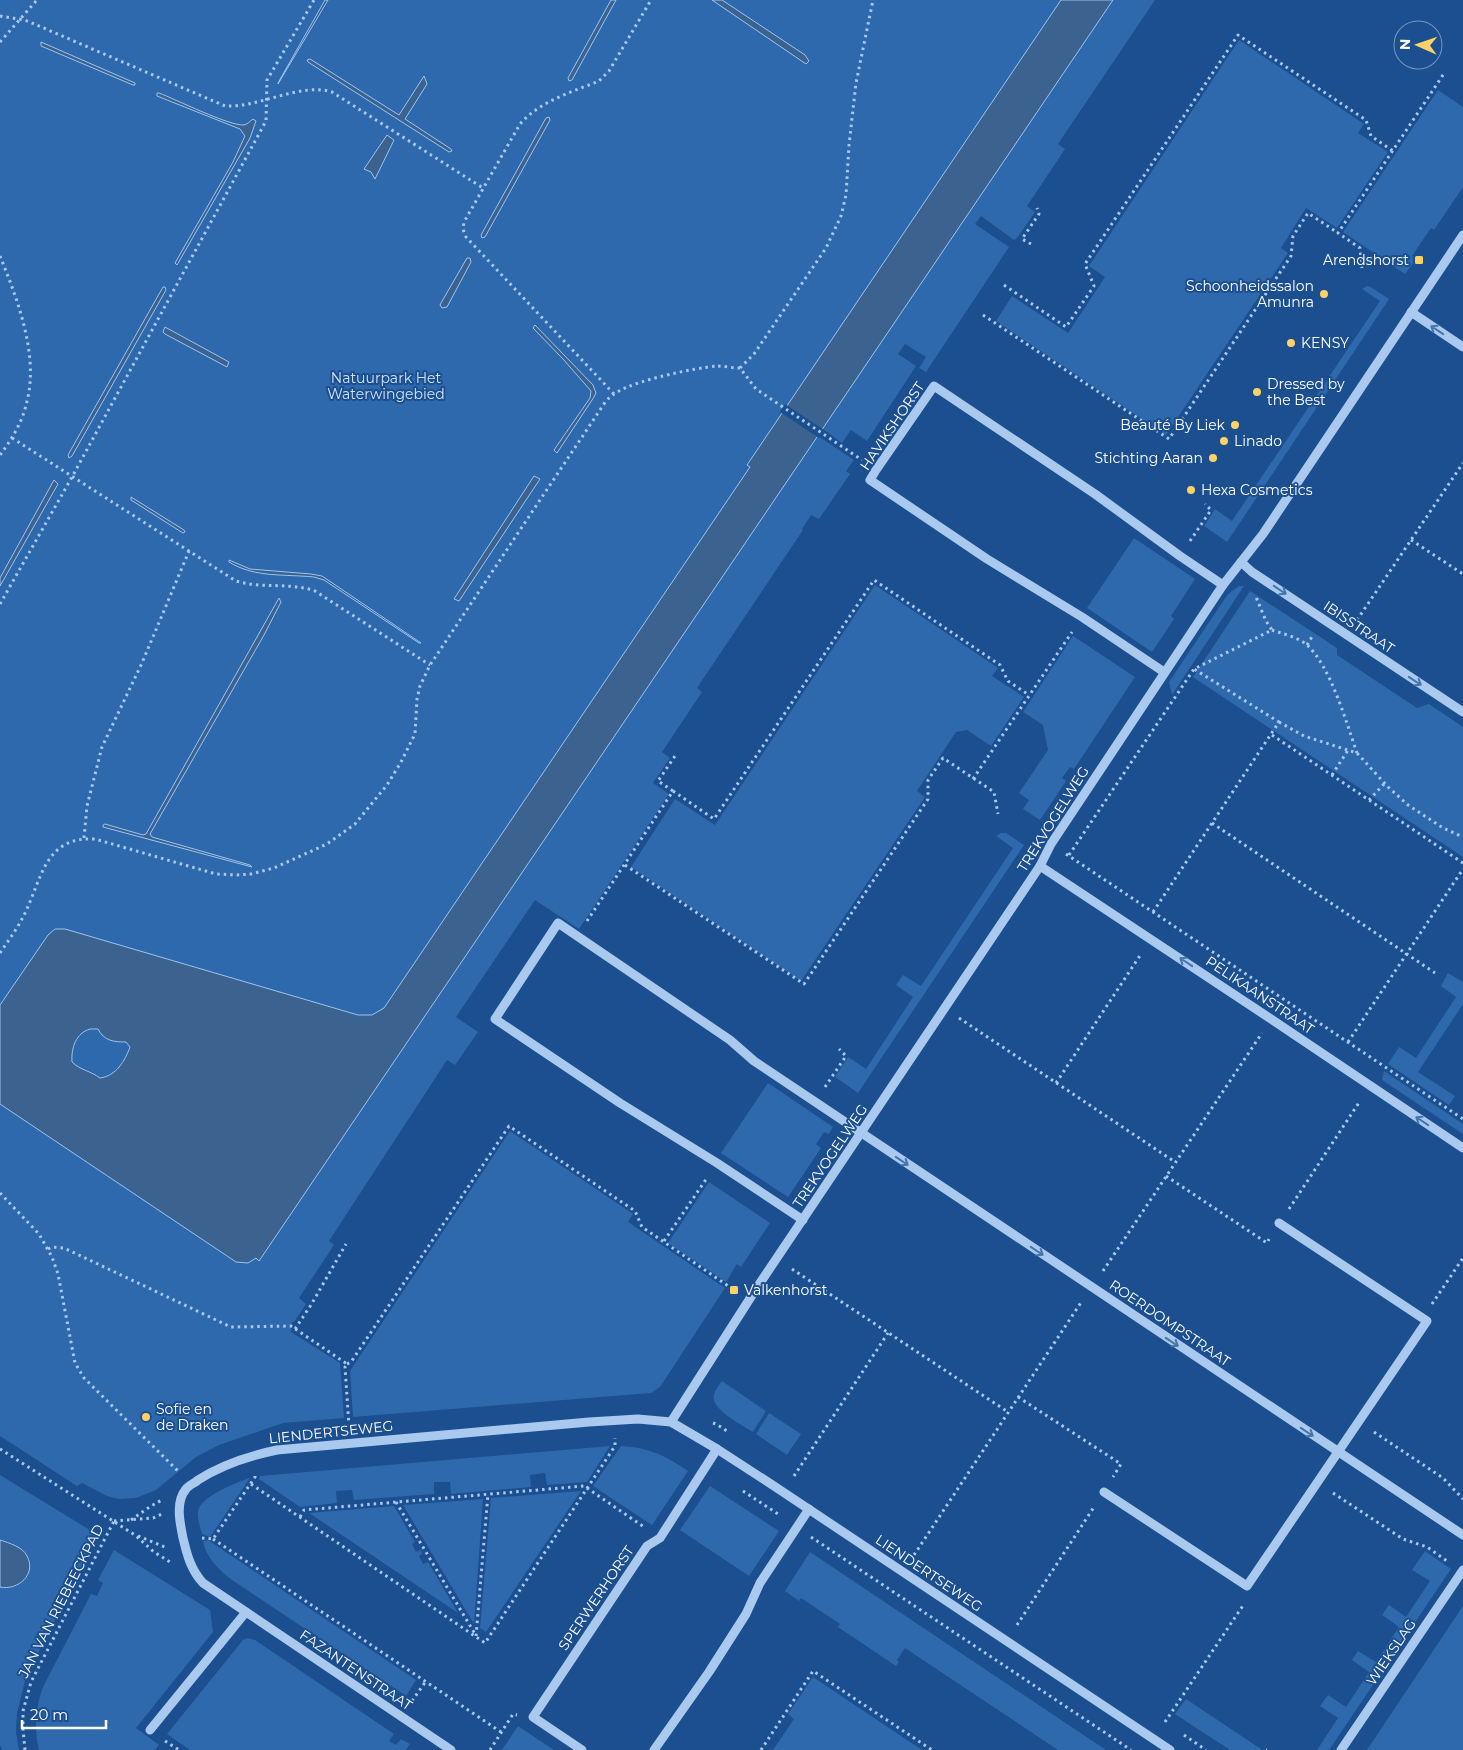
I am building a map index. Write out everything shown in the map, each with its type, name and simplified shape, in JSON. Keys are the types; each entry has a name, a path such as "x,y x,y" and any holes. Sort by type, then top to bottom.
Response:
{"street":[{"name":"TREKVOGELWEG","path":"671,1422 749,1300 1040,866 1051,844 1164,672 1223,585 1263,534 1463,235"},
{"path":"1412,312 1463,347"},
{"name":"HAVIKSHORST","path":"1164,672 1082,617 987,559 870,480 876,470 934,386 1095,494 1223,585"},
{"name":"IBISSTRAAT","path":"1241,562 1252,572 1463,712"},
{"name":"PELIKAANSTRAAT","path":"1040,866 1151,938 1463,1148"},
{"path":"803,1220 717,1163 620,1103 495,1019 558,924 730,1040 754,1061 862,1133"},
{"name":"ROERDOMPSTRAAT","path":"862,1133 1463,1535"},
{"path":"1104,1492 1247,1586 1339,1453 1426,1322 1279,1223"},
{"name":"LIENDERTSEWEG","path":"189,1487 212,1471 252,1455 277,1450 615,1420 638,1419 671,1422 717,1449 1170,1750"},
{"name":"SPERWERHORST","path":"533,1717 646,1546 660,1538 717,1449"},
{"name":"FAZANTENSTRAAT","path":"189,1487 180,1507 179,1520 193,1569 203,1583 451,1750"},
{"path":"654,1750 709,1672 746,1614 760,1583 808,1509"},
{"name":"WIEKSLAG","path":"1341,1750 1463,1570"},
{"path":"150,1730 246,1612"},
{"path":"533,1717 582,1750"}],"path":[{"path":"0,42 37,0"},
{"path":"0,604 72,477 266,121 267,80 314,0"},
{"path":"614,394 463,232 464,222 515,130 530,114 546,104 598,81 606,74 651,0"},
{"path":"740,368 754,354 826,248 841,216 846,195 856,83 873,0"},
{"path":"0,16 30,22 217,104 232,107 312,90 332,92 483,188"},
{"path":"1004,285 1066,327 1094,286 1085,264 1238,35 1366,120 1371,136 1393,151"},
{"path":"1338,233 1446,72"},
{"path":"1031,244 1022,239 1039,214 1037,208"},
{"path":"983,316 1169,439 1292,256 1293,236 1308,213 1360,248 1362,268"},
{"path":"0,256 19,309 29,353 30,368 27,403 12,438 0,456"},
{"path":"0,952 23,918 52,854 61,846 84,838 95,839 216,874 251,874 274,868 327,844 355,824 387,786 415,734 417,700 420,686 430,665 604,404 614,394 635,384 680,373 718,366 740,368 756,389 876,470"},
{"path":"12,438 236,581 250,584 304,588 322,594 430,665"},
{"path":"1347,635 1463,462"},
{"path":"1180,556 1211,510 1205,504"},
{"path":"1410,540 1463,574"},
{"path":"84,838 86,806 102,747 142,663 189,551"},
{"path":"1252,572 1254,593 1266,622 1272,630 1294,637 1307,645 1322,666 1339,702 1358,753 1408,805 1443,828 1463,837"},
{"path":"672,755 675,756 658,782 714,819 874,580 1000,664 1008,682 1029,695"},
{"path":"973,779 1082,617"},
{"path":"1056,876 1194,669 1272,630"},
{"path":"1194,669 1304,736 1358,753"},
{"path":"1154,912 1279,722"},
{"path":"1272,735 1463,863"},
{"path":"1332,775 1348,750"},
{"path":"625,864 804,984 928,799 928,780 943,758 994,792 998,814"},
{"path":"1369,800 1385,783"},
{"path":"577,936 673,792"},
{"path":"1212,823 1436,973"},
{"path":"1051,844 1463,1119"},
{"path":"1348,1042 1463,869"},
{"path":"1056,1083 1151,938"},
{"path":"945,1009 1175,1162"},
{"path":"815,1102 846,1056 840,1049"},
{"path":"1279,1223 1370,1086"},
{"path":"351,1444 345,1367 351,1362 509,1126 636,1210 642,1227 749,1300"},
{"path":"664,1241 717,1163"},
{"path":"1166,1176 1267,1243"},
{"path":"0,1193 38,1234 48,1249 58,1274 75,1363 78,1370 189,1487 151,1506 131,1520 114,1521"},
{"path":"295,1329 346,1244"},
{"path":"48,1249 52,1246 64,1248 231,1327 291,1326 347,1364"},
{"path":"1422,1319 1463,1258"},
{"path":"777,1259 1008,1412"},
{"path":"794,1476 888,1333"},
{"path":"1017,1625 1121,1464 1018,1397"},
{"path":"250,1484 485,1642 615,1446 615,1420"},
{"path":"1359,1422 1443,1478 1463,1499"},
{"path":"0,1449 114,1521 168,1561 181,1569 193,1569"},
{"path":"213,1539 255,1477 252,1455"},
{"path":"1318,1483 1403,1539 1428,1547 1452,1564"},
{"path":"300,1517 304,1510 584,1486 660,1538"},
{"path":"739,1488 1131,1750"},
{"path":"476,1636 488,1494"},
{"path":"396,1502 476,1636"},
{"name":"JAN VAN RIEBEECKPAD","path":"26,1750 23,1711 31,1682 114,1521"},
{"path":"184,1541 202,1538 213,1539 501,1732"},
{"path":"1165,1722 1253,1590 1247,1586"},
{"path":"761,1750 813,1671 932,1750"},
{"path":"402,1717 426,1681"},
{"path":"490,1750 513,1714 533,1717"}],"green space":[{"name":"Natuurpark Het Waterwingebied","path":"0,0 1155,0 1058,144 1065,149 1027,206 1035,212 1017,238 1014,240 981,216 975,224 1009,247 926,372 919,368 926,357 905,344 898,354 916,366 867,441 851,430 842,443 823,429 818,436 854,460 846,471 850,474 819,519 811,515 803,530 697,688 702,692 662,752 670,758 653,783 669,794 579,929 535,900 456,1017 478,1032 455,1065 447,1060 329,1241 334,1245 299,1298 306,1304 294,1322 292,1322 291,1332 340,1363 344,1418 283,1423 219,1445 196,1457 156,1490 136,1498 119,1499 107,1496 82,1483 77,1486 0,1436"},
{"path":"1239,40 1364,124 1358,133 1388,152 1337,228 1306,208 1281,248 1288,253 1166,435 996,321 1012,296 1068,333 1105,277 1089,266"},
{"path":"1438,90 1463,107 1463,187 1434,230 1431,228 1412,256 1416,259 1405,274 1343,232"},
{"path":"1367,286 1389,299 1227,542 1204,526 1215,509 1232,521 1380,301 1362,289"},
{"path":"1134,538 1195,579 1171,616 1174,619 1152,652 1087,608"},
{"path":"875,585 998,668 992,676 1024,697 991,746 967,730 956,732 917,791 925,797 801,981 631,867 675,799 715,825"},
{"path":"1239,586 1244,586 1172,695 1169,682 1228,594"},
{"path":"1250,591 1337,648 1337,655 1417,708 1429,704 1463,727 1463,857 1193,677"},
{"path":"1073,636 1135,677 1074,769 1070,767 1062,778 1066,781 1040,820 1023,809 1029,800 1019,793 1048,750 1043,725 1023,712"},
{"path":"1006,833 1024,845 858,1093 835,1077 848,1057 866,1069 913,997 896,985 903,975 921,986 1013,848 996,836"},
{"path":"1448,973 1463,982 1463,1004 1418,1072 1455,1096 1449,1105 1388,1064 1399,1047 1416,1058 1456,997 1441,986"},
{"path":"1384,1071 1463,1124 1463,1134 1382,1080"},
{"path":"768,1083 833,1127 829,1134 824,1132 816,1144 821,1148 788,1197 721,1153"},
{"path":"510,1131 633,1214 628,1222 725,1288 660,1387 651,1393 353,1417 350,1371"},
{"path":"709,1182 770,1223 741,1267 737,1264 726,1282 668,1243"},
{"path":"722,1381 766,1411 753,1432 728,1416 717,1406 714,1395"},
{"path":"769,1413 801,1434 787,1455 756,1434"},
{"path":"610,1446 587,1482 547,1485 545,1473 530,1475 531,1487 451,1494 450,1482 434,1482 434,1494 354,1500 352,1490 336,1491 337,1503 300,1507 259,1479 260,1476"},
{"path":"621,1446 639,1448 656,1453 688,1471 652,1525 593,1486"},
{"path":"0,1475 98,1535 26,1677 17,1713 16,1732 19,1750 2,1750 0,1745 0,1587 15,1586 25,1578 28,1568 28,1557 19,1548 0,1540"},
{"path":"250,1478 210,1537 202,1534 198,1517 201,1505 220,1490"},
{"path":"710,1486 779,1531 749,1576 680,1530"},
{"path":"581,1491 486,1632 480,1628 491,1498"},
{"path":"483,1499 474,1624 403,1505"},
{"path":"394,1506 415,1542 412,1544 416,1552 421,1550 422,1554 419,1556 423,1564 428,1562 458,1613 309,1513"},
{"path":"208,1540 416,1680 406,1696 232,1580 218,1568 207,1553 203,1541"},
{"path":"114,1550 210,1610 213,1632 136,1728 159,1745 155,1750 39,1750 36,1719 43,1687 91,1594 97,1596 103,1583 98,1580"},
{"path":"1425,1551 1451,1569 1329,1750 1317,1750 1338,1718 1320,1706 1328,1695 1346,1707 1369,1672 1352,1660 1358,1651 1376,1662 1399,1627 1382,1615 1389,1605 1406,1617 1430,1581 1412,1570"},
{"path":"810,1552 1106,1750 1058,1750 905,1648 897,1660 899,1662 896,1666 838,1627 840,1624 801,1598 799,1601 785,1591"},
{"path":"1463,1606 1463,1750 1367,1750"},
{"path":"247,1638 255,1640 394,1734 389,1741 396,1745 401,1739 410,1744 406,1750 190,1750 167,1734 243,1640"},
{"path":"813,1677 922,1750 773,1750 794,1719 788,1714"},
{"path":"1186,1699 1261,1750 1230,1750 1175,1714"},
{"path":"518,1726 554,1750 502,1750"}],"shaded area":[{"path":"325,0 328,0 278,84 278,83"},
{"path":"611,0 616,0 572,80 569,81 568,78"},
{"path":"712,0 722,0 805,55 809,61 806,64"},
{"path":"1061,0 1113,0 259,1261 256,1258 248,1263 236,1262 0,1104 0,1005 48,935 55,929 65,929 358,1015 372,1015 384,1008 750,467 747,465","holes":["90,1029 98,1029 106,1038 113,1041 126,1042 130,1047 119,1067 106,1077 100,1078 72,1062 75,1042 81,1034"]},
{"path":"41,42 135,83 135,85 41,46"},
{"path":"310,59 399,115 424,76 427,84 405,119 452,151 449,152 308,62 307,60"},
{"path":"157,93 237,124 244,125 253,119 256,121 250,138 177,265 175,263 233,162 245,136 240,129 157,96"},
{"path":"549,117 550,120 485,237 482,238 481,235 546,118"},
{"path":"387,135 394,140 375,179 371,172 364,169"},
{"path":"467,258 470,258 471,262 447,307 442,308 441,303"},
{"path":"163,287 166,290 72,456 69,458 68,455"},
{"path":"535,325 593,385 596,393 557,453 554,450 590,398 591,391 533,328"},
{"path":"165,327 229,362 227,367 165,334 163,332"},
{"path":"534,476 540,479 459,601 454,599"},
{"path":"54,480 58,484 0,586 0,578"},
{"path":"131,497 185,532 183,533 131,500"},
{"path":"229,560 250,569 322,576 421,643 324,580 314,577 249,571 229,562"},
{"path":"279,598 281,602 264,635 150,834 152,837 252,867 103,827 105,824 143,835 146,834"},
{"path":"0,1540 22,1550 27,1556 30,1569 24,1580 7,1588 0,1587"}],"pier":[{"path":"785,404 824,430 819,438 780,412"}],"place":[{"name":"Arendshorst","path":"1419,260"},
{"name":"Schoonheidssalon Amunra","path":"1324,294"},
{"name":"KENSY","path":"1291,343"},
{"name":"Dressed by the Best","path":"1257,392"},
{"name":"Beauté By Liek","path":"1235,425"},
{"name":"Linado","path":"1224,441"},
{"name":"Stichting Aaran","path":"1213,458"},
{"name":"Hexa Cosmetics","path":"1191,490"},
{"name":"Valkenhorst","path":"734,1290"},
{"name":"Sofie en de Draken","path":"146,1417"}]}
